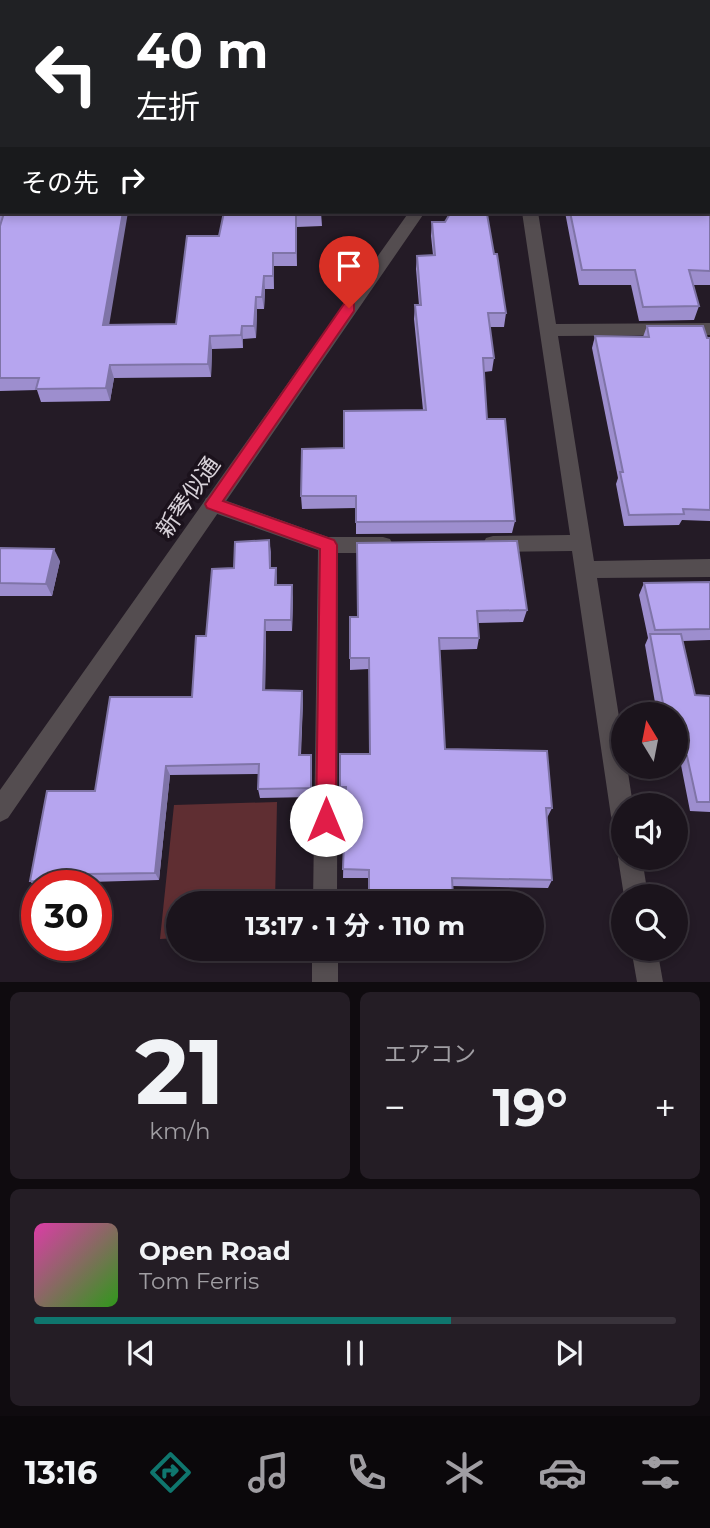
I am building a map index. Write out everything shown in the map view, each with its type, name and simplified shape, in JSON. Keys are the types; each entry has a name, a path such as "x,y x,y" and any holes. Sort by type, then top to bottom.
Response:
{"street":[{"name":"新琴似通","path":"0,810 416,214"},
{"path":"530,214 619,793"},
{"path":"549,330 710,329"},
{"path":"213,504 328,545 398,544"},
{"path":"468,544 580,543"},
{"path":"325,891 328,545"},
{"path":"584,569 710,568"},
{"path":"325,961 325,982"},
{"path":"646,961 650,982"}],"shaded area":[{"path":"277,802 275,891 166,891 166,939 160,939 174,805"}],"building":[{"path":"4,214 123,214 103,325 176,324 187,236 219,236 224,214 296,214 296,253 273,253 273,276 264,276 262,297 256,297 254,326 242,326 241,335 210,336 208,364 110,365 106,388 36,389 39,378 0,378 0,226"},
{"path":"450,214 487,214 494,254 497,254 506,313 488,313 494,358 483,358 487,419 505,419 515,521 356,522 356,496 301,496 302,449 344,448 344,411 426,410 415,305 421,305 417,256 435,255 432,222 445,222"},
{"path":"570,214 710,214 710,271 689,270 699,306 643,307 635,270 582,270"},
{"path":"647,326 703,326 707,338 710,338 710,510 683,509 684,514 629,515 620,472 623,472 595,336 649,337"},
{"path":"269,540 270,568 276,568 275,585 292,585 291,620 265,620 263,690 302,691 299,755 311,755 311,788 258,789 259,764 166,766 155,873 32,870 47,791 95,791 110,697 192,697 196,636 206,636 212,569 234,568 235,542"},
{"path":"517,541 527,610 477,611 479,638 439,638 445,749 547,751 552,808 546,808 552,880 452,878 453,891 369,891 369,870 343,869 346,787 340,787 340,754 370,754 369,658 350,658 350,617 358,617 357,543"},
{"path":"0,548 54,549 46,584 0,583"},
{"path":"710,582 710,629 655,630 644,583"},
{"path":"650,634 681,634 695,695 710,696 710,802 697,802 688,761 688,702 663,702"}],"route":[{"path":"326,820 328,545 213,504 349,308"}]}
